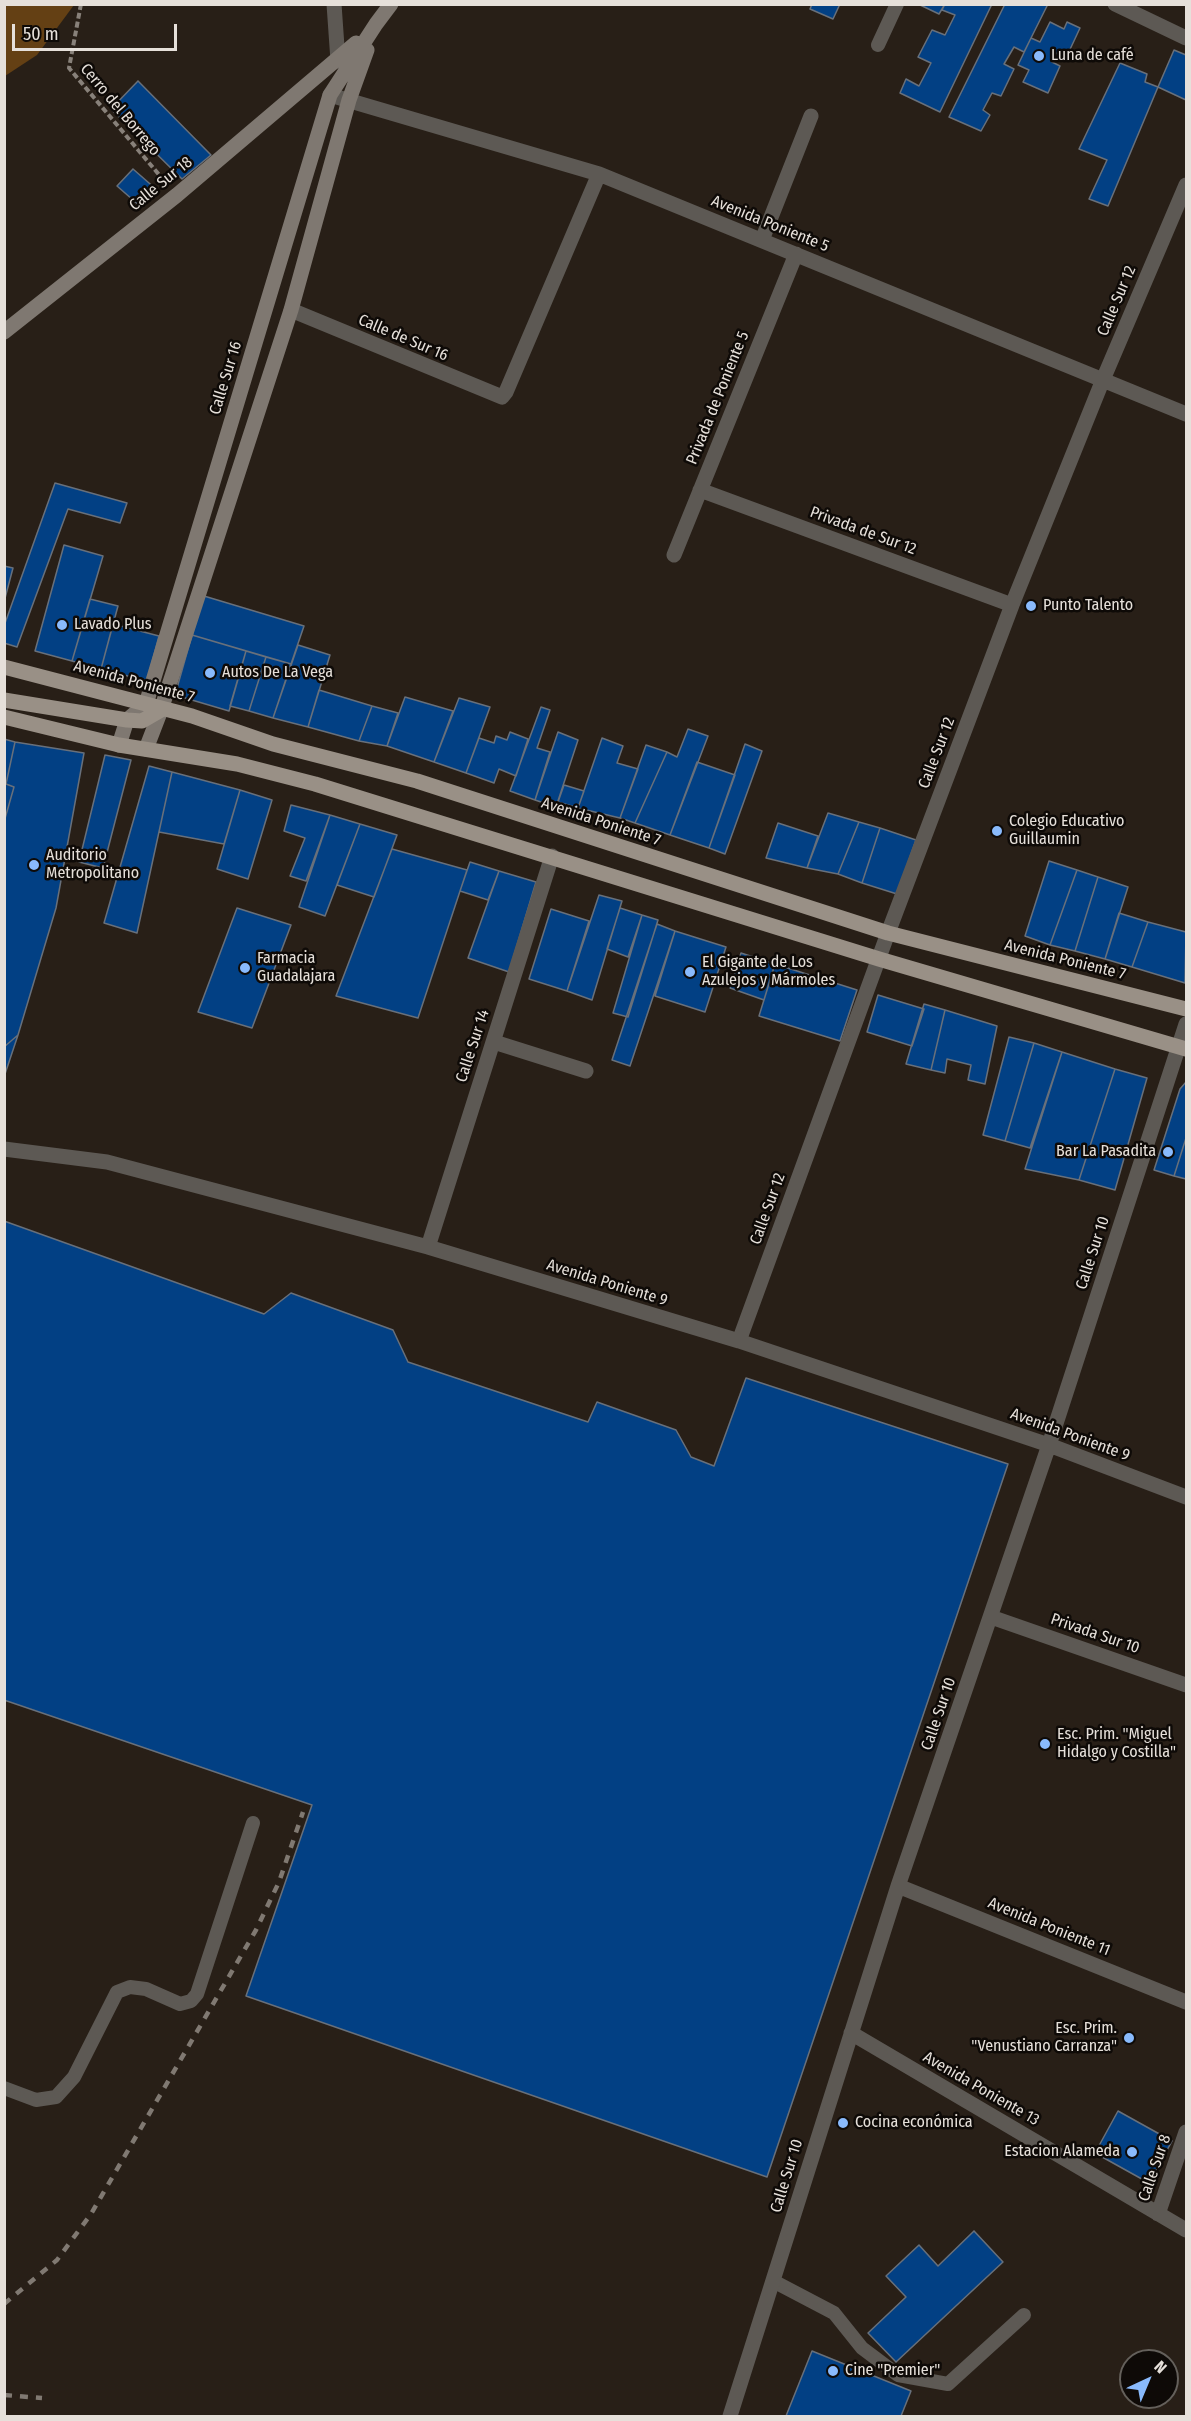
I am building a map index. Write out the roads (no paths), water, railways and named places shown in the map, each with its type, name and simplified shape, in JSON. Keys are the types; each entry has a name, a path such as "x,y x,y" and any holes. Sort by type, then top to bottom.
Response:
{"main road":[{"name":"Calle Sur 16","path":"146,704 330,95 376,24 392,4"},
{"name":"Calle Sur 18","path":"4,332 177,195 338,61 376,24"},
{"name":"Calle Sur 16","path":"146,749 161,710 291,310 349,100 376,24"},
{"name":"Avenida Poniente 7","path":"4,667 146,704 161,710 192,716 273,744 417,781 888,933 1186,1010"},
{"path":"4,700 142,721 161,710"},
{"path":"119,745 127,720 146,704"},
{"path":"4,717 119,745 237,764 315,784 879,959 1183,1048"}],"street":[{"path":"333,4 338,61"},
{"path":"1114,4 1186,38"},
{"name":"Avenida Poniente 5","path":"330,95 599,174 1102,382 1186,414"},
{"path":"762,240 811,116"},
{"name":"Calle de Sur 16","path":"291,310 502,397 599,174"},
{"name":"Calle Sur 12","path":"739,1341 888,933 1012,605 1102,382 1186,185"},
{"name":"Privada de Poniente 5","path":"674,555 796,254"},
{"name":"Privada de Sur 12","path":"700,490 1012,605"},
{"name":"Calle Sur 14","path":"428,1247 552,856"},
{"name":"Calle Sur 10","path":"730,2416 898,1886 1183,1048 1186,1024"},
{"path":"494,1042 586,1071"},
{"name":"Avenida Poniente 9","path":"4,1149 107,1162 428,1247 739,1341 1049,1445 1186,1497"},
{"name":"Privada Sur 10","path":"991,1617 1186,1685"},
{"name":"Avenida Poniente 11","path":"898,1886 1186,2002"},
{"name":"Avenida Poniente 13","path":"851,2033 1186,2230"},
{"name":"Calle Sur 8","path":"1158,2214 1186,2132"}],"lane":[{"path":"878,45 897,4"},
{"path":"4,2088 36,2100 56,2097 74,2077 117,1992 130,1987 138,1988 180,2004 190,2001 197,1994 253,1823"},
{"path":"773,2281 834,2313 862,2348 898,2374 948,2384 1024,2315"}],"railway":[{"path":"4,2304 57,2260 91,2214 256,1930 279,1882 303,1812"},
{"path":"4,2395 42,2398"}],"place":[{"name":"Luna de café","path":"1039,56"},
{"name":"Punto Talento","path":"1031,606"},
{"name":"Lavado Plus","path":"62,625"},
{"name":"Autos De La Vega","path":"210,673"},
{"name":"Colegio Educativo Guillaumin","path":"997,831"},
{"name":"Auditorio Metropolitano","path":"34,865"},
{"name":"Farmacia Guadalajara","path":"245,968"},
{"name":"El Gigante de Los Azulejos y Mármoles","path":"690,972"},
{"name":"Bar La Pasadita","path":"1168,1152"},
{"name":"Esc. Prim. \"Miguel Hidalgo y Costilla\"","path":"1045,1744"},
{"name":"Esc. Prim. \"Venustiano Carranza\"","path":"1129,2038"},
{"name":"Cocina económica","path":"843,2123"},
{"name":"Estacion Alameda","path":"1132,2152"},
{"name":"Cine \"Premier\"","path":"833,2371"}]}
